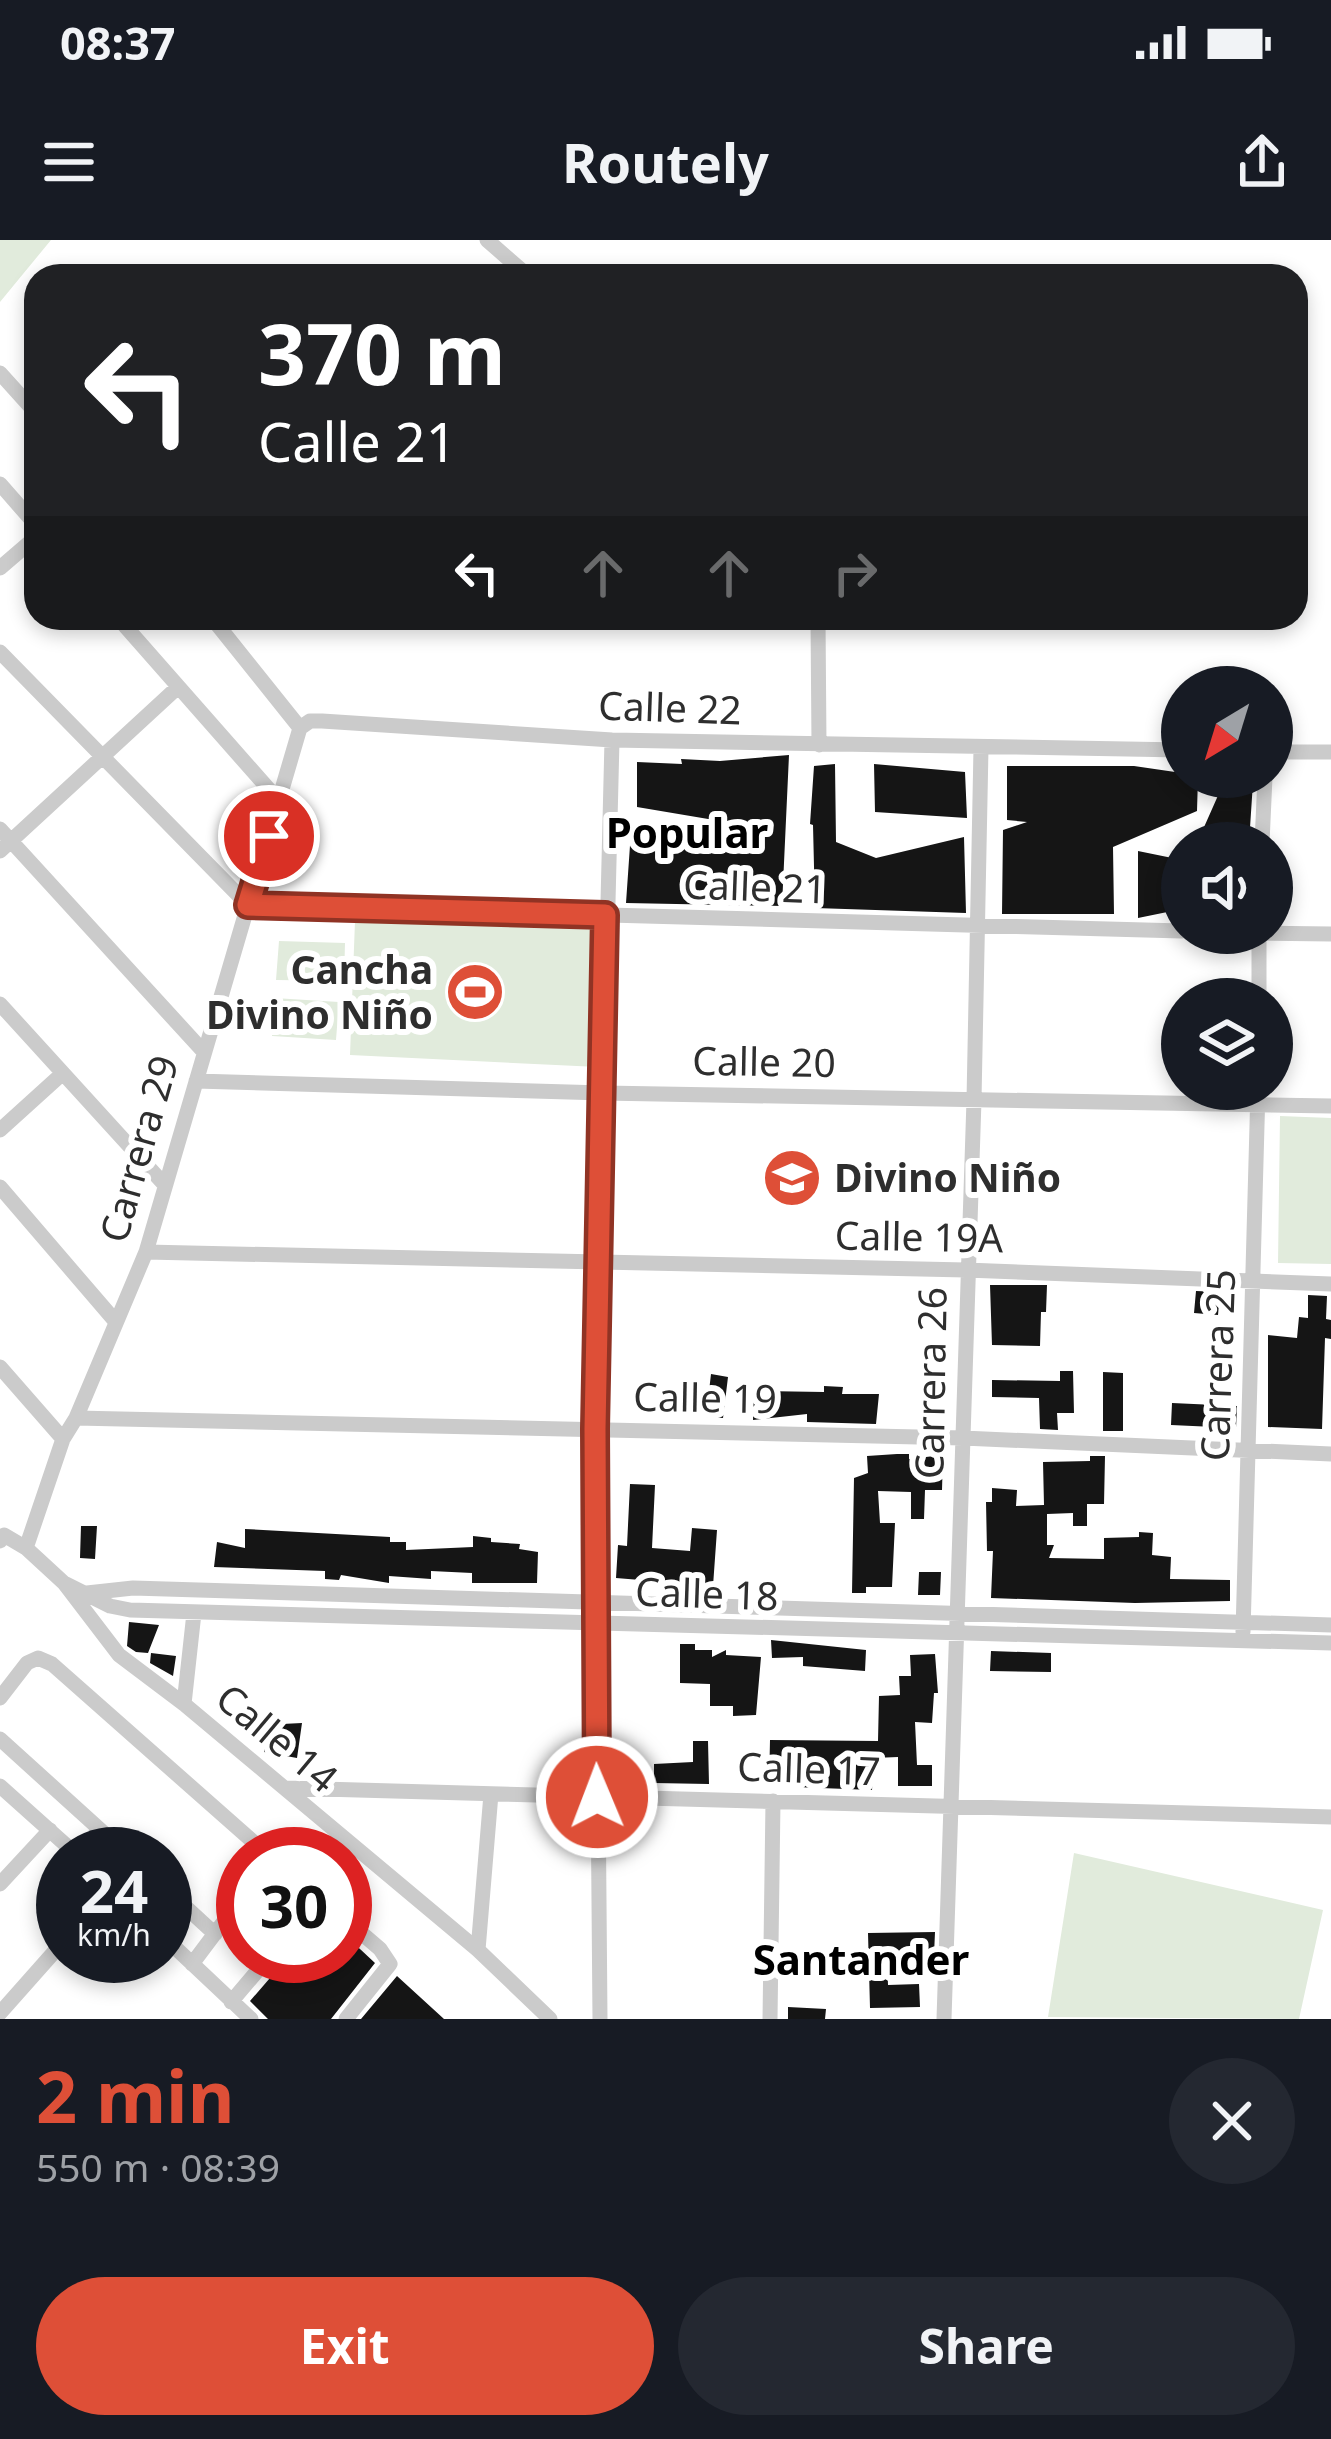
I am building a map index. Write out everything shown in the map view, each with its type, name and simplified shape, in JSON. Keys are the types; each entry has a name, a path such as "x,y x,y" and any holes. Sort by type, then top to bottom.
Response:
{"street":[{"path":"487,240 514,264"},
{"path":"0,373 24,400"},
{"path":"0,484 24,511"},
{"path":"0,568 24,547"},
{"path":"128,630 280,802"},
{"path":"222,630 300,728"},
{"path":"818,630 819,745"},
{"path":"0,652 248,905"},
{"path":"178,687 4,841 202,1051"},
{"name":"Calle 22","path":"300,728 310,721 322,721 612,740 1161,750"},
{"name":"Carrera 29","path":"26,1548 63,1439 146,1252 300,728"},
{"path":"600,2019 595,1429 612,740"},
{"name":"Carrera 26","path":"944,2019 981,748"},
{"path":"1293,752 1331,752"},
{"name":"Calle 21","path":"248,905 1161,931"},
{"path":"1293,933 1331,934"},
{"path":"0,1004 163,1184"},
{"path":"0,1130 63,1073"},
{"name":"Calle 20","path":"196,1081 974,1100 1161,1098"},
{"name":"Calle 20","path":"1293,1101 1331,1106"},
{"name":"Carrera 25","path":"1243,1642 1258,1110"},
{"path":"0,1187 116,1322"},
{"name":"Calle 19A","path":"146,1252 966,1270 1331,1284"},
{"path":"0,1367 63,1439"},
{"name":"Calle 19","path":"76,1418 963,1438 1331,1454"},
{"path":"2,1536 26,1548"},
{"name":"Calle 14","path":"26,1548 64,1583 119,1655 184,1703 478,1950 550,2019"},
{"name":"Calle 18","path":"64,1583 130,1610 1331,1643"},
{"name":"Calle 18","path":"85,1593 133,1588 1331,1625"},
{"path":"184,1703 194,1613"},
{"path":"0,1698 27,1663 38,1658 52,1664 236,1827"},
{"path":"0,1739 97,1827"},
{"path":"0,1786 46,1827"},
{"name":"Calle 17","path":"286,1788 1331,1817"},
{"path":"478,1950 491,1794"},
{"path":"770,2019 773,1802"},
{"path":"0,1884 36,1846"},
{"path":"192,1913 215,1934 192,1964 250,2019"},
{"path":"346,2019 390,1964 372,1942"},
{"path":"0,2012 36,1972"},
{"path":"231,2002 247,1983"}],"green space":[{"path":"0,240 51,240 31,264 24,264 24,273 0,302"},
{"name":"Cancha Divino Niño","path":"355,921 599,928 598,1067 350,1055"},
{"path":"279,941 345,943 344,981 276,980"},
{"path":"274,998 339,1002 336,1040 272,1036"},
{"path":"1280,1116 1331,1118 1331,1264 1278,1263"},
{"path":"1074,1853 1323,1910 1299,2019 1048,2017"}],"building":[{"path":"789,755 782,906 626,903 631,831 717,839 720,821 637,807 637,762 682,764 681,759"},
{"path":"835,764 836,842 876,858 964,837 966,913 815,908 810,824 814,766"},
{"path":"874,764 965,772 967,818 875,812"},
{"path":"1007,766 1161,770 1161,798 1197,798 1197,811 1161,822 1161,826 1113,847 1114,914 1002,914 1003,830 1027,822 1007,820"},
{"path":"1217,798 1252,798 1250,822 1206,822"},
{"path":"1138,851 1161,856 1161,913 1138,918"},
{"path":"990,1285 1047,1285 1040,1346 992,1345"},
{"path":"1196,1291 1220,1292 1218,1315 1194,1313"},
{"path":"1308,1295 1327,1296 1326,1319 1331,1320 1331,1339 1325,1338 1322,1429 1268,1427 1268,1335 1297,1338 1299,1317 1308,1318"},
{"path":"1060,1371 1073,1371 1074,1413 1057,1413 1058,1430 1040,1429 1039,1398 992,1397 992,1380 1060,1381"},
{"path":"1103,1372 1123,1373 1123,1431 1103,1431"},
{"path":"711,1374 728,1377 723,1418 706,1417"},
{"path":"824,1386 843,1387 842,1394 879,1394 876,1424 807,1422 807,1414 753,1420 754,1391 824,1392"},
{"path":"1172,1403 1237,1406 1236,1428 1171,1425"},
{"path":"909,1454 909,1459 943,1455 942,1490 925,1490 924,1519 911,1519 911,1492 878,1491 880,1523 895,1523 892,1587 866,1587 866,1593 852,1593 854,1478 868,1473 867,1456"},
{"path":"1090,1456 1105,1456 1104,1504 1087,1504 1087,1526 1073,1526 1073,1513 1047,1514 1047,1545 1054,1545 1049,1558 1104,1559 1104,1538 1153,1533 1152,1555 1171,1557 1170,1579 1230,1580 1230,1601 991,1598 993,1551 987,1551 986,1502 992,1502 992,1488 1017,1490 1016,1506 1044,1505 1043,1462 1090,1461"},
{"path":"630,1484 655,1485 652,1548 690,1551 692,1528 717,1530 713,1586 616,1578 618,1545 627,1546"},
{"path":"81,1526 97,1526 95,1559 80,1558"},
{"path":"245,1529 390,1537 390,1542 406,1542 406,1550 473,1547 473,1536 491,1538 491,1542 520,1544 519,1549 538,1552 537,1583 472,1583 472,1573 431,1571 431,1579 389,1576 389,1583 341,1575 339,1580 325,1579 325,1571 214,1567 217,1542 245,1548"},
{"path":"919,1572 941,1572 940,1595 918,1595"},
{"path":"129,1622 159,1625 148,1653 127,1646"},
{"path":"771,1640 866,1650 865,1671 803,1666 803,1657 772,1658"},
{"path":"680,1644 712,1650 712,1657 726,1650 726,1655 761,1657 756,1715 733,1716 733,1706 710,1706 710,1684 680,1683"},
{"path":"991,1651 1051,1653 1051,1672 990,1671"},
{"path":"151,1653 176,1656 173,1676 150,1663"},
{"path":"935,1654 938,1693 934,1693 932,1723 915,1722 917,1765 932,1765 932,1786 898,1786 898,1757 874,1758 872,1790 769,1786 770,1740 878,1741 879,1696 900,1695 899,1676 911,1676 910,1655"},
{"path":"249,1716 282,1720 282,1724 302,1723 297,1758 264,1752 264,1735 249,1734"},
{"path":"693,1741 708,1741 709,1784 654,1783 654,1764 693,1762"},
{"path":"935,1932 934,1955 887,1956 888,1985 919,1984 920,2007 870,2008 868,1933"},
{"path":"397,1976 444,2019 361,2019"},
{"path":"266,1983 359,1983 331,2019 268,2019 250,2001"},
{"path":"788,2007 826,2009 825,2019 788,2019"}],"place":[{"name":"Cancha Divino Niño","path":"475,992"},
{"name":"Divino Niño","path":"792,1178"}],"district":[{"name":"Popular","path":"687,833"},
{"name":"Santander","path":"861,1960"}],"route":[{"path":"269,836 248,905 605,915 595,1429 597,1797"}]}
